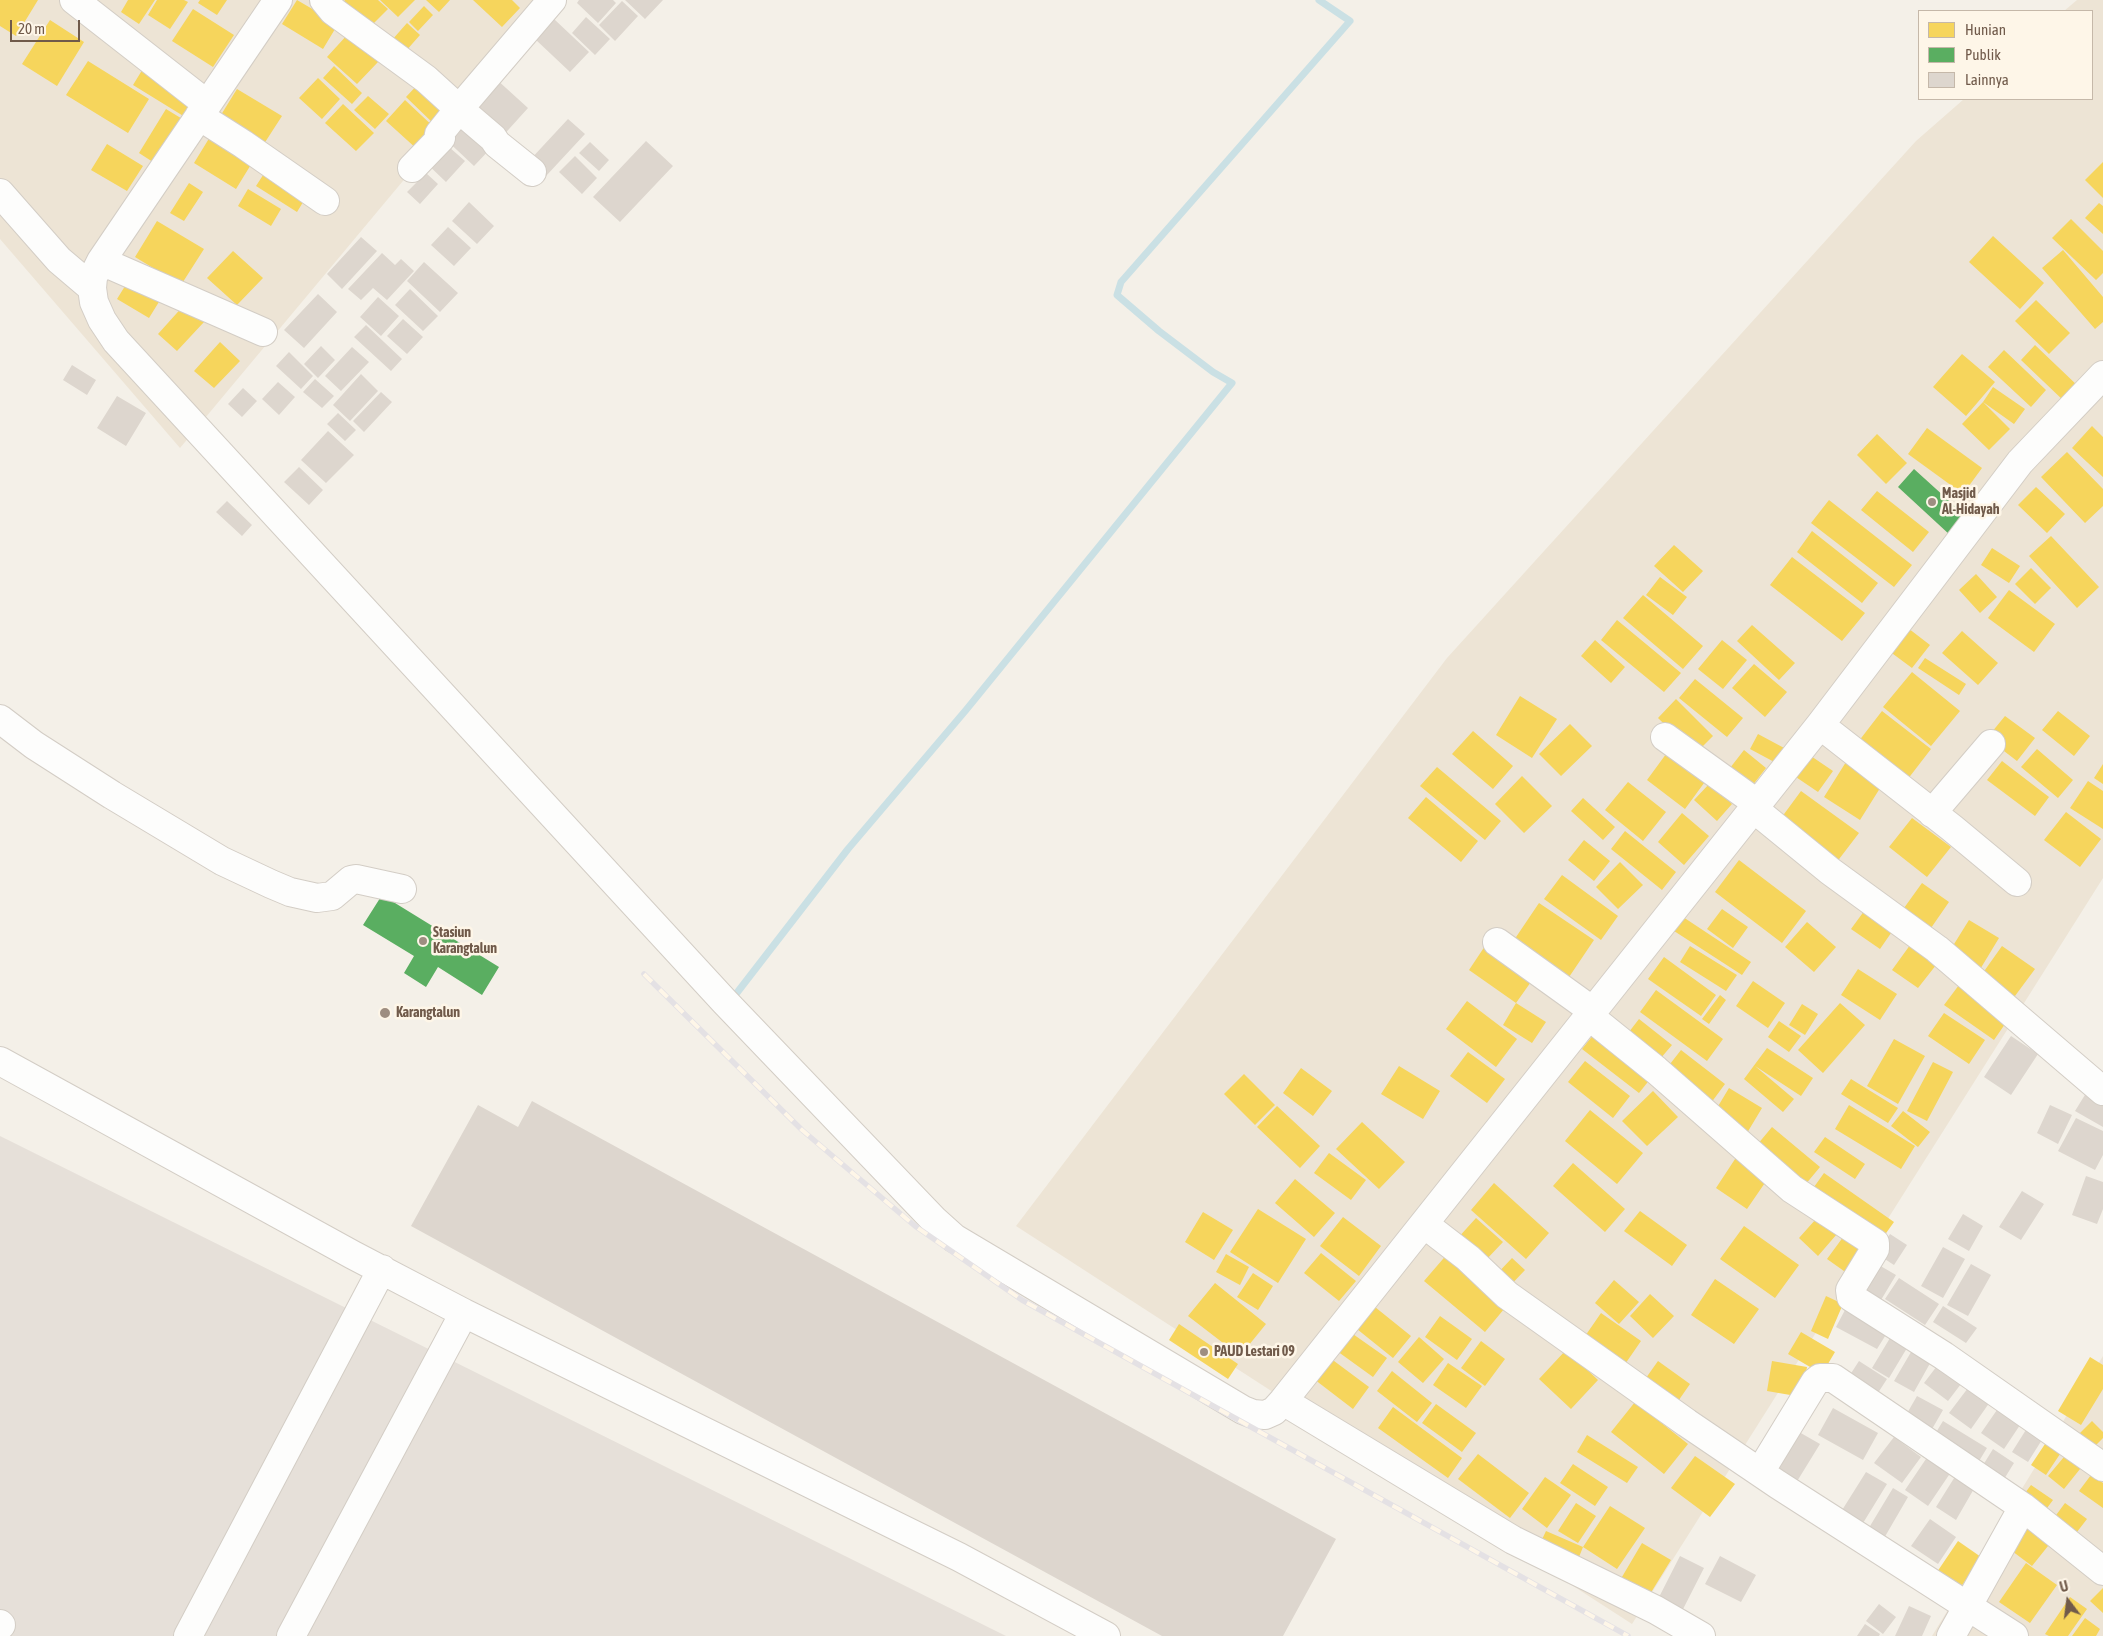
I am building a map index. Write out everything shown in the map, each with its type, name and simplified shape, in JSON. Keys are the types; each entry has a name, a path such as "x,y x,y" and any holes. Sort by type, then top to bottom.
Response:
{"street":[{"path":"74,0 243,144 326,201"},
{"path":"278,0 100,261 93,276 92,288 94,302 102,320 116,340 725,1002 934,1220 954,1238 1243,1410 1265,1415 1274,1411 1283,1401 1756,806 2020,462 2103,375"},
{"path":"324,0 333,11 426,79 497,144 532,172"},
{"path":"412,168 441,138 439,134 459,109 552,0"},
{"path":"0,193 59,260 92,288"},
{"path":"100,261 263,332"},
{"path":"0,719 34,745 133,808 222,861 278,887 290,892 318,898 332,896 351,880 356,879 402,889"},
{"path":"1820,725 2017,882"},
{"path":"1665,737 1756,806 1830,871 1937,949 2103,1091"},
{"path":"1932,813 1991,744"},
{"path":"1497,942 1591,1014 1792,1189 1875,1243 1875,1249 1850,1290 1851,1297 1944,1356 2103,1467"},
{"path":"0,1061 464,1313 959,1557 1106,1636"},
{"path":"1424,1224 1468,1258 1507,1295 1687,1423 2014,1636"},
{"path":"188,1636 382,1269"},
{"path":"291,1636 464,1313"},
{"path":"1760,1472 1815,1382 1820,1378 1833,1378 2023,1507 2103,1571"},
{"path":"1283,1401 1512,1540 1656,1610 1701,1636"},
{"path":"1951,1636 2023,1507"}],"shaded area":[{"path":"0,0 554,0 180,448 0,239"},
{"path":"2077,0 2103,0 2103,878 1632,1624 1016,1226 1447,658 1916,141 1963,100 2093,100 2093,10 2065,10"},
{"path":"0,1136 1006,1636 0,1636"},
{"path":"2103,1356 2103,1636 1932,1636"}],"building: Hunian":[{"path":"0,0 38,0 16,36 0,26"},
{"path":"128,0 155,0 139,24 121,12"},
{"path":"157,0 184,0 188,2 170,29 148,15"},
{"path":"200,0 227,0 217,15 198,3"},
{"path":"297,0 338,24 323,49 282,24"},
{"path":"345,0 378,0 388,9 367,30 341,5"},
{"path":"380,0 415,0 398,17"},
{"path":"426,0 450,0 439,12"},
{"path":"473,0 512,0 520,8 502,27"},
{"path":"424,6 433,15 418,31 409,22"},
{"path":"193,9 234,35 213,67 172,41"},
{"path":"50,20 84,42 57,86 22,64"},
{"path":"407,23 420,35 405,52 392,40"},
{"path":"348,34 378,62 357,84 327,57"},
{"path":"88,61 149,99 128,133 66,95"},
{"path":"334,66 362,93 352,104 323,78"},
{"path":"144,67 196,99 185,117 133,85"},
{"path":"318,78 340,99 322,119 299,98"},
{"path":"420,82 450,109 435,125 406,97"},
{"path":"237,89 282,116 260,150 216,123"},
{"path":"368,96 389,114 375,129 354,110"},
{"path":"405,100 437,130 418,150 386,121"},
{"path":"343,104 374,133 356,151 325,123"},
{"path":"166,109 184,120 156,164 139,153"},
{"path":"213,132 255,158 236,189 194,163"},
{"path":"107,144 143,166 127,191 91,170"},
{"path":"2103,162 2103,198 2085,180"},
{"path":"267,169 308,194 297,212 256,186"},
{"path":"189,183 203,192 184,221 170,213"},
{"path":"248,189 281,209 271,226 238,206"},
{"path":"2099,203 2103,206 2103,234 2085,218"},
{"path":"2071,219 2103,251 2103,273 2096,280 2052,238"},
{"path":"157,221 204,249 181,285 135,257"},
{"path":"1993,236 2044,283 2020,309 1969,262"},
{"path":"2063,250 2103,297 2103,322 2095,329 2042,268"},
{"path":"233,251 263,278 237,305 207,278"},
{"path":"130,278 162,297 149,318 117,299"},
{"path":"2036,300 2070,333 2049,354 2015,321"},
{"path":"185,304 204,322 177,351 158,334"},
{"path":"220,342 240,361 214,388 194,371"},
{"path":"2035,345 2079,387 2065,402 2021,360"},
{"path":"2004,350 2046,390 2031,407 1988,367"},
{"path":"1962,354 1995,382 1966,416 1933,387"},
{"path":"1993,387 2025,409 2014,424 1983,402"},
{"path":"1983,402 2010,429 1989,450 1962,424"},
{"path":"2092,426 2103,437 2103,477 2072,448"},
{"path":"1927,428 1982,468 1963,494 1908,454"},
{"path":"1877,434 1907,463 1886,484 1857,455"},
{"path":"2067,452 2103,489 2103,506 2085,523 2041,477"},
{"path":"2036,487 2065,514 2047,533 2018,505"},
{"path":"1877,491 1929,532 1913,552 1861,510"},
{"path":"1829,500 1912,565 1894,587 1811,523"},
{"path":"1812,531 1878,583 1862,603 1797,552"},
{"path":"2051,536 2099,587 2077,608 2029,556"},
{"path":"1674,545 1703,571 1683,592 1654,566"},
{"path":"1992,548 2020,566 2009,583 1981,565"},
{"path":"1792,557 1865,613 1842,641 1770,585"},
{"path":"2031,568 2051,588 2035,604 2015,584"},
{"path":"1976,574 1997,597 1980,613 1959,590"},
{"path":"1660,577 1687,597 1673,615 1646,595"},
{"path":"2009,590 2055,624 2034,652 1988,618"},
{"path":"1643,595 1703,646 1683,669 1623,618"},
{"path":"1617,620 1681,673 1664,692 1601,640"},
{"path":"1752,625 1795,663 1779,680 1737,641"},
{"path":"1904,625 1930,645 1912,668 1885,648"},
{"path":"1962,631 1998,663 1978,685 1942,653"},
{"path":"1595,640 1625,667 1611,683 1581,656"},
{"path":"1722,640 1747,660 1723,689 1698,669"},
{"path":"1925,658 1966,684 1959,695 1918,668"},
{"path":"1754,664 1787,692 1765,717 1732,688"},
{"path":"1912,672 1960,711 1931,746 1883,707"},
{"path":"1695,679 1743,718 1727,737 1679,698"},
{"path":"1520,696 1557,719 1532,758 1496,735"},
{"path":"1676,699 1713,736 1695,754 1658,718"},
{"path":"1882,711 1931,749 1904,784 1855,746"},
{"path":"2058,711 2090,736 2074,756 2042,730"},
{"path":"2005,716 2035,738 2017,761 1987,738"},
{"path":"1570,724 1592,746 1561,776 1539,754"},
{"path":"1473,731 1513,766 1493,789 1452,754"},
{"path":"1758,734 1786,749 1778,764 1750,749"},
{"path":"2037,749 2073,780 2058,798 2021,767"},
{"path":"1669,750 1707,779 1685,809 1647,780"},
{"path":"1744,750 1766,768 1752,786 1730,768"},
{"path":"1805,752 1833,771 1818,792 1790,773"},
{"path":"2002,761 2049,797 2035,816 1987,780"},
{"path":"1846,762 1882,785 1860,820 1824,797"},
{"path":"2103,764 2103,784 2094,778"},
{"path":"1437,767 1501,821 1485,840 1420,786"},
{"path":"1522,776 1552,806 1524,833 1495,804"},
{"path":"2088,781 2103,791 2103,829 2070,808"},
{"path":"1628,782 1666,812 1643,841 1605,810"},
{"path":"1710,783 1732,804 1717,821 1694,800"},
{"path":"1801,791 1859,833 1833,867 1776,825"},
{"path":"1426,797 1478,841 1461,862 1408,818"},
{"path":"1583,798 1615,827 1603,840 1571,811"},
{"path":"2066,812 2101,839 2080,867 2044,840"},
{"path":"1682,813 1709,836 1684,865 1658,842"},
{"path":"1912,818 1951,847 1927,877 1889,847"},
{"path":"1625,831 1676,872 1662,890 1611,849"},
{"path":"1584,840 1610,861 1594,881 1568,860"},
{"path":"1739,860 1806,911 1782,943 1715,892"},
{"path":"1620,862 1643,885 1618,909 1596,887"},
{"path":"1562,875 1618,916 1601,940 1544,899"},
{"path":"1922,883 1949,902 1931,928 1904,908"},
{"path":"1539,903 1594,940 1565,983 1510,946"},
{"path":"1870,903 1898,923 1880,949 1851,929"},
{"path":"1722,909 1748,927 1733,948 1707,929"},
{"path":"1680,915 1751,962 1742,975 1671,929"},
{"path":"1969,920 1999,938 1976,976 1946,957"},
{"path":"1807,922 1836,947 1814,972 1785,947"},
{"path":"1913,941 1940,960 1918,988 1892,970"},
{"path":"1485,946 1533,979 1516,1003 1469,970"},
{"path":"1690,946 1737,975 1726,991 1680,962"},
{"path":"2002,946 2035,969 2012,1000 1980,977"},
{"path":"1664,957 1716,995 1701,1016 1648,979"},
{"path":"1858,969 1897,994 1880,1020 1841,995"},
{"path":"1965,977 2014,1011 1994,1040 1944,1005"},
{"path":"1753,981 1785,1003 1768,1028 1736,1006"},
{"path":"1656,990 1723,1039 1707,1061 1640,1012"},
{"path":"1720,995 1726,1000 1709,1024 1702,1019"},
{"path":"1467,1001 1517,1039 1496,1067 1446,1029"},
{"path":"1516,1003 1546,1022 1532,1043 1503,1025"},
{"path":"1840,1003 1865,1025 1823,1073 1798,1050"},
{"path":"1802,1004 1818,1014 1805,1035 1789,1025"},
{"path":"1944,1013 1985,1040 1969,1064 1928,1036"},
{"path":"1639,1019 1672,1045 1654,1066 1622,1041"},
{"path":"1779,1021 1801,1036 1789,1052 1768,1037"},
{"path":"1598,1029 1655,1073 1639,1093 1582,1049"},
{"path":"1894,1039 1925,1056 1898,1104 1867,1086"},
{"path":"1767,1048 1813,1078 1801,1096 1755,1066 1794,1099 1783,1112 1744,1079"},
{"path":"1681,1050 1725,1084 1708,1107 1663,1073"},
{"path":"1468,1052 1505,1079 1487,1103 1450,1076"},
{"path":"1585,1061 1630,1096 1613,1118 1568,1082"},
{"path":"1933,1062 1953,1072 1927,1121 1907,1111"},
{"path":"1399,1066 1440,1091 1423,1119 1381,1094"},
{"path":"1301,1068 1332,1091 1313,1116 1283,1093"},
{"path":"1244,1074 1275,1105 1255,1125 1224,1094"},
{"path":"1851,1079 1898,1108 1888,1123 1841,1094"},
{"path":"1729,1088 1762,1108 1744,1138 1711,1118"},
{"path":"1653,1091 1678,1117 1647,1146 1622,1121"},
{"path":"1849,1105 1915,1146 1901,1169 1835,1129"},
{"path":"1277,1106 1320,1146 1300,1168 1257,1127"},
{"path":"1590,1110 1643,1153 1617,1184 1565,1141"},
{"path":"1903,1111 1930,1132 1918,1147 1891,1126"},
{"path":"1362,1122 1405,1162 1379,1189 1336,1149"},
{"path":"1772,1127 1820,1167 1800,1191 1752,1151"},
{"path":"1825,1137 1865,1164 1855,1179 1814,1152"},
{"path":"1329,1153 1366,1180 1351,1200 1314,1173"},
{"path":"1739,1153 1771,1174 1747,1209 1716,1188"},
{"path":"1573,1163 1625,1209 1605,1232 1553,1186"},
{"path":"1824,1173 1894,1222 1879,1243 1809,1194"},
{"path":"1295,1179 1335,1213 1314,1237 1275,1203"},
{"path":"1494,1183 1549,1233 1526,1259 1471,1210"},
{"path":"1258,1209 1306,1239 1278,1283 1230,1252"},
{"path":"1824,1210 1843,1227 1818,1256 1799,1238"},
{"path":"1640,1211 1687,1245 1672,1266 1624,1231"},
{"path":"1203,1212 1233,1230 1214,1260 1185,1242"},
{"path":"1343,1217 1381,1246 1359,1276 1320,1246"},
{"path":"1476,1218 1503,1242 1484,1262 1457,1239"},
{"path":"1744,1226 1799,1265 1775,1298 1720,1259"},
{"path":"1849,1229 1872,1245 1851,1276 1827,1259"},
{"path":"1449,1252 1509,1303 1485,1332 1424,1281"},
{"path":"1321,1253 1356,1281 1339,1301 1304,1273"},
{"path":"1226,1254 1249,1267 1240,1285 1216,1272"},
{"path":"1512,1258 1525,1270 1506,1290 1493,1278"},
{"path":"1253,1273 1273,1286 1258,1310 1237,1297"},
{"path":"1715,1279 1759,1309 1734,1344 1691,1315"},
{"path":"1614,1280 1639,1302 1619,1324 1595,1303"},
{"path":"1215,1283 1266,1324 1240,1356 1188,1316"},
{"path":"1650,1294 1674,1316 1653,1338 1630,1316"},
{"path":"1826,1296 1843,1304 1828,1339 1811,1331"},
{"path":"1370,1303 1411,1336 1393,1358 1352,1325"},
{"path":"1601,1313 1641,1341 1621,1370 1581,1342"},
{"path":"1440,1316 1472,1339 1457,1360 1425,1337"},
{"name":"PAUD Lestari 09","path":"1179,1324 1238,1364 1228,1379 1169,1340"},
{"path":"1350,1332 1387,1358 1373,1377 1337,1351"},
{"path":"1801,1332 1835,1352 1822,1374 1788,1354"},
{"path":"1419,1337 1444,1359 1423,1383 1398,1362"},
{"path":"1481,1341 1505,1359 1485,1386 1461,1368"},
{"path":"1566,1350 1598,1380 1571,1409 1539,1379"},
{"path":"1326,1355 1369,1387 1353,1409 1310,1376"},
{"path":"2090,1357 2103,1365 2103,1389 2081,1425 2058,1411"},
{"path":"1658,1361 1690,1384 1674,1407 1641,1385"},
{"path":"1772,1361 1807,1367 1802,1397 1767,1391"},
{"path":"1448,1363 1482,1386 1466,1408 1433,1385"},
{"path":"1392,1371 1432,1403 1417,1422 1377,1391"},
{"path":"1635,1402 1688,1444 1664,1474 1611,1432"},
{"path":"1436,1404 1476,1433 1462,1452 1422,1423"},
{"path":"1393,1407 1462,1458 1448,1478 1378,1428"},
{"path":"2092,1421 2103,1432 2103,1438 2088,1453 2074,1439"},
{"path":"1587,1435 1638,1467 1627,1483 1577,1452"},
{"path":"2047,1441 2062,1451 2046,1475 2031,1465"},
{"path":"2069,1451 2084,1464 2064,1489 2048,1476"},
{"path":"1478,1454 1529,1493 1510,1518 1458,1479"},
{"path":"1695,1456 1735,1484 1710,1517 1671,1488"},
{"path":"1573,1464 1608,1487 1595,1506 1560,1483"},
{"path":"2091,1475 2103,1483 2103,1508 2079,1491"},
{"path":"1545,1477 1571,1495 1547,1528 1522,1509"},
{"path":"2031,1485 2053,1500 2044,1512 2022,1497"},
{"path":"1576,1503 1596,1516 1578,1543 1558,1531"},
{"path":"2065,1503 2087,1519 2070,1541 2048,1526"},
{"path":"1610,1506 1645,1528 1617,1569 1583,1547"},
{"path":"2024,1520 2052,1541 2032,1566 2004,1545"},
{"path":"1546,1531 1583,1547 1575,1567 1537,1550"},
{"path":"1958,1541 1981,1557 1961,1587 1937,1572"},
{"path":"1642,1543 1671,1560 1647,1599 1619,1582"},
{"path":"2026,1563 2057,1585 2030,1623 1999,1602"},
{"path":"2103,1588 2103,1613 2090,1601"},
{"path":"2070,1597 2087,1609 2068,1636 2049,1636 2045,1634"},
{"path":"2085,1618 2100,1629 2096,1636 2072,1636"}],"building: Publik":[{"name":"Masjid Al-Hidayah","path":"1914,469 1967,517 1950,535 1898,487"},
{"name":"Stasiun Karangtalun","path":"382,895 499,967 482,995 438,967 426,987 404,973 414,956 363,925"}],"building: Lainnya":[{"path":"579,0 613,0 616,3 598,23 577,3"},
{"path":"625,0 663,0 645,19"},
{"path":"622,1 638,16 615,41 599,25"},
{"path":"586,17 610,39 595,55 572,33"},
{"path":"554,19 589,52 570,72 535,39"},
{"path":"495,78 528,108 500,139 467,108"},
{"path":"460,116 493,146 474,166 441,135"},
{"path":"568,119 585,134 546,176 529,161"},
{"path":"441,140 465,161 446,182 423,160"},
{"path":"646,141 673,166 620,222 593,197"},
{"path":"590,142 609,160 599,171 579,153"},
{"path":"575,156 597,178 582,194 559,172"},
{"path":"426,173 438,184 420,204 407,192"},
{"path":"469,202 494,226 477,244 452,221"},
{"path":"448,227 471,248 454,266 431,245"},
{"path":"361,237 377,251 342,289 327,274"},
{"path":"382,253 395,265 401,259 414,271 387,300 373,288 361,300 348,289"},
{"path":"424,262 458,293 440,312 407,281"},
{"path":"410,289 438,316 423,331 395,305"},
{"path":"318,294 337,312 304,348 284,330"},
{"path":"378,297 399,316 381,336 360,317"},
{"path":"403,319 423,337 407,354 387,336"},
{"path":"366,325 402,359 391,371 354,337"},
{"path":"321,346 335,360 318,378 304,364"},
{"path":"352,347 369,362 341,391 325,376"},
{"path":"289,352 313,376 301,389 276,366"},
{"path":"72,365 96,380 87,395 63,380"},
{"path":"361,374 378,391 350,421 333,405"},
{"path":"315,379 334,396 322,408 303,392"},
{"path":"278,382 295,397 279,415 262,399"},
{"path":"243,388 257,401 242,417 228,404"},
{"path":"381,392 392,402 364,432 353,421"},
{"path":"117,396 146,413 126,446 97,428"},
{"path":"338,413 356,430 345,441 327,424"},
{"path":"328,431 354,455 326,483 301,460"},
{"path":"299,467 323,490 309,505 284,482"},
{"path":"227,501 252,525 242,536 216,512"},
{"path":"2011,1036 2038,1054 2011,1095 1984,1077"},
{"path":"2088,1090 2103,1099 2103,1127 2075,1111"},
{"path":"532,1101 1336,1539 1283,1636 1162,1636 411,1226 478,1105 518,1127"},
{"path":"2050,1105 2072,1115 2058,1144 2037,1133"},
{"path":"2076,1118 2103,1131 2103,1155 2095,1170 2058,1151"},
{"path":"2086,1176 2103,1182 2103,1209 2097,1224 2072,1215"},
{"path":"2022,1191 2044,1204 2021,1240 1999,1227"},
{"path":"1963,1214 1983,1226 1969,1251 1948,1239"},
{"path":"1890,1234 1907,1245 1894,1265 1877,1254"},
{"path":"1943,1247 1965,1259 1943,1298 1921,1286"},
{"path":"1872,1261 1896,1275 1878,1305 1854,1290"},
{"path":"1971,1264 1991,1275 1968,1316 1947,1305"},
{"path":"1899,1278 1939,1304 1925,1325 1885,1299"},
{"path":"1943,1306 1977,1328 1966,1343 1933,1322"},
{"path":"1845,1310 1887,1333 1877,1349 1836,1327"},
{"path":"1893,1333 1910,1343 1889,1378 1872,1368"},
{"path":"1914,1347 1933,1358 1914,1392 1894,1381"},
{"path":"1859,1361 1887,1379 1874,1399 1846,1381"},
{"path":"1940,1362 1964,1380 1948,1401 1924,1383"},
{"path":"1971,1384 1992,1399 1971,1429 1949,1413"},
{"path":"1917,1396 1943,1410 1928,1436 1902,1422"},
{"path":"1999,1407 2022,1422 2004,1449 1981,1433"},
{"path":"1833,1408 1878,1433 1863,1460 1818,1435"},
{"path":"1943,1421 1987,1448 1976,1466 1932,1439"},
{"path":"2029,1425 2045,1435 2028,1462 2012,1452"},
{"path":"1792,1428 1820,1444 1796,1483 1768,1466"},
{"path":"1894,1437 1921,1457 1902,1483 1874,1463"},
{"path":"1993,1449 2014,1463 2001,1484 1980,1470"},
{"path":"1928,1456 1951,1472 1928,1506 1905,1490"},
{"path":"1866,1472 1887,1484 1860,1528 1839,1515"},
{"path":"1956,1475 1975,1487 1956,1520 1936,1507"},
{"path":"1893,1488 1908,1497 1883,1540 1867,1531"},
{"path":"1930,1519 1956,1537 1938,1564 1911,1546"},
{"path":"1680,1556 1704,1568 1680,1615 1656,1603"},
{"path":"1720,1556 1756,1575 1741,1602 1705,1584"},
{"path":"1879,1604 1896,1617 1883,1634 1866,1621"},
{"path":"1909,1606 1931,1616 1922,1636 1895,1636"},
{"path":"1865,1624 1880,1634 1879,1636 1857,1636"}],"waterway":[{"path":"736,994 848,849 966,710 1232,383 1213,372 1159,331 1117,295 1121,282 1350,21 1319,0"}],"railway":[{"path":"644,974 802,1130 915,1226 1022,1300 1628,1636"}],"place":[{"name":"Masjid Al-Hidayah","path":"1932,502"},
{"name":"Stasiun Karangtalun","path":"423,941"},
{"name":"Karangtalun","path":"385,1013"},
{"name":"PAUD Lestari 09","path":"1204,1352"}]}
